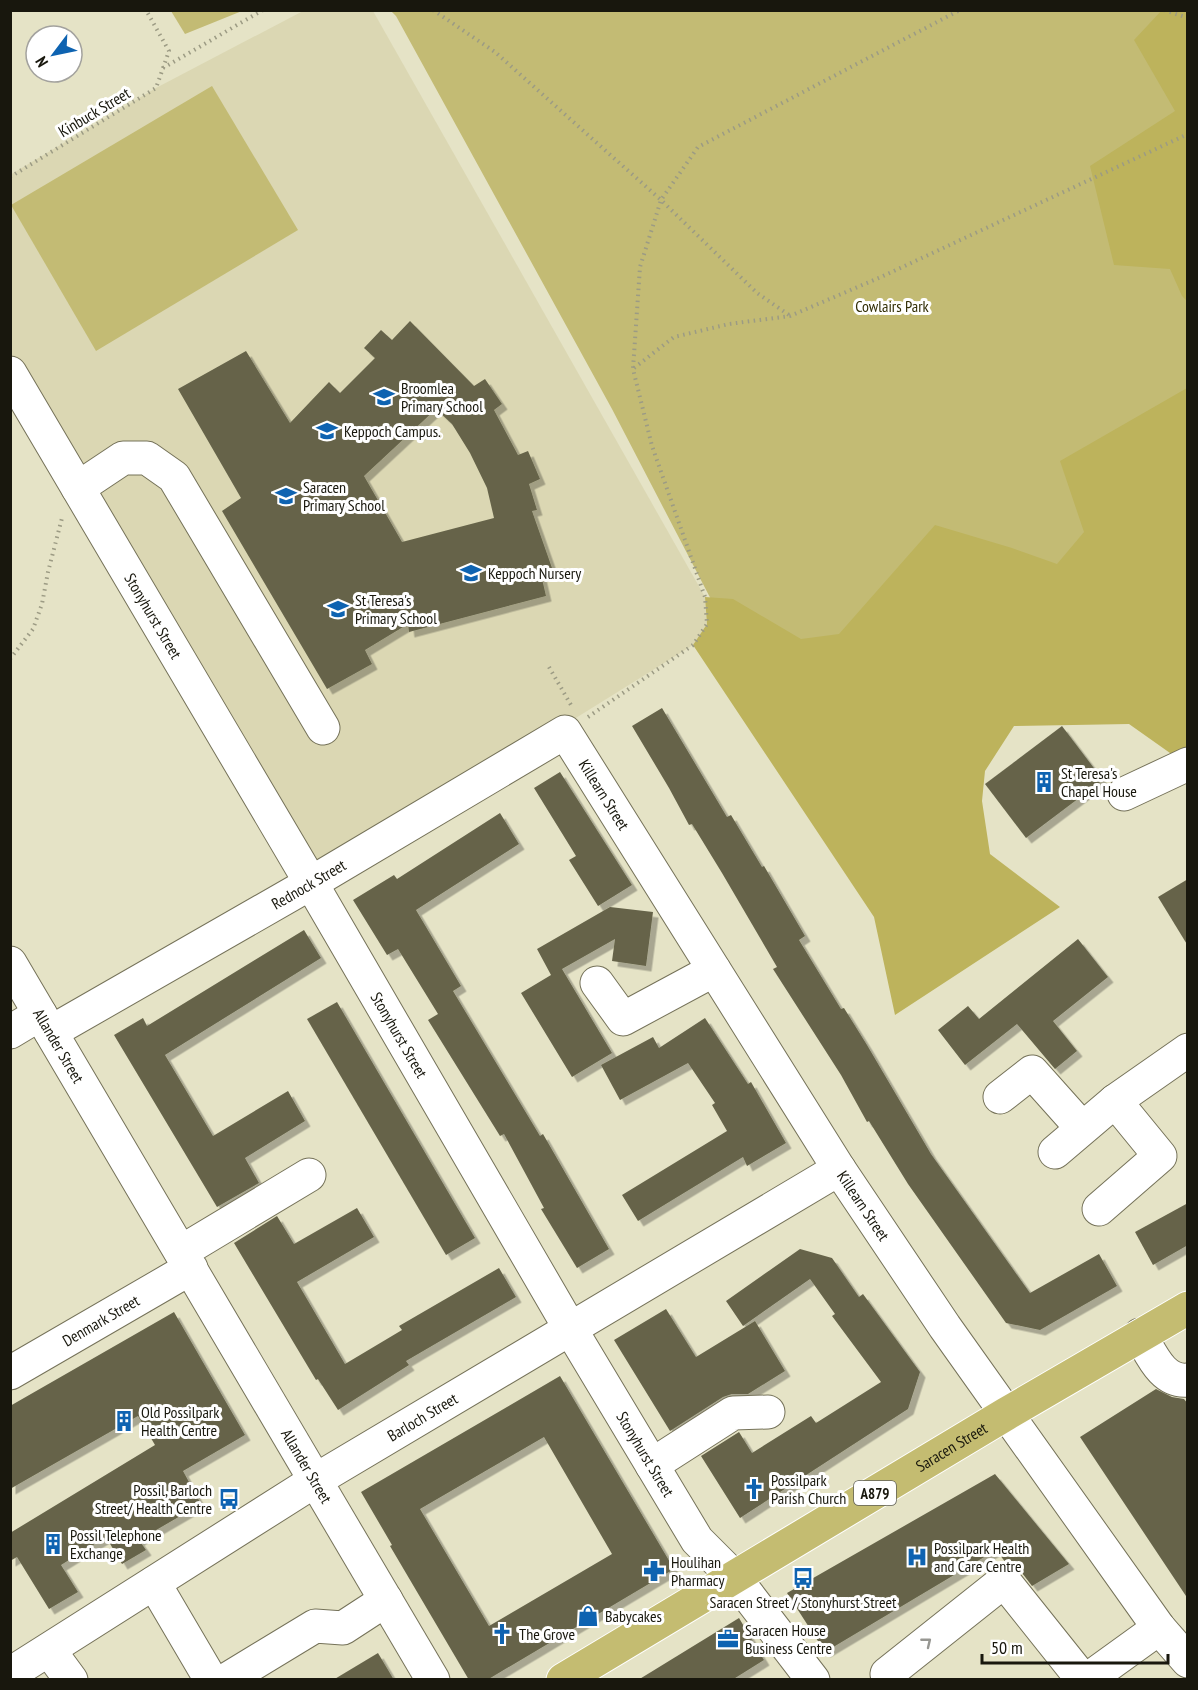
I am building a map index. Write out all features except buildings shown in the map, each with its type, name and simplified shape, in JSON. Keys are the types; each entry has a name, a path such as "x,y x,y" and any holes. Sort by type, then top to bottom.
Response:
{"main road":[{"name":"Saracen Street","path":"563,1680 1006,1414 1188,1308"}],"street":[{"name":"Stonyhurst Street","path":"10,373 571,1330 697,1540 734,1577 813,1680"},
{"path":"78,488 123,458 147,458 174,477 323,728"},
{"name":"Rednock Street","path":"10,1032 46,1023 311,883 573,727"},
{"name":"Killearn Street","path":"573,727 714,970 839,1169 1006,1414 1159,1628 1188,1661"},
{"path":"1124,794 1188,764"},
{"name":"Allander Street","path":"10,963 433,1680"},
{"path":"597,983 623,1019 714,970"},
{"path":"1055,1152 1115,1101 1188,1050"},
{"path":"1000,1097 1032,1072 1082,1128"},
{"path":"1099,1209 1160,1156 1115,1101"},
{"name":"Barloch Street","path":"10,1674 315,1480 839,1169"},
{"path":"186,1260 309,1175"},
{"name":"Denmark Street","path":"10,1373 186,1260"},
{"path":"1140,1335 1163,1372 1175,1379 1188,1380"},
{"path":"652,1465 733,1413 768,1412"},
{"path":"892,1680 887,1674 1004,1581 1085,1680 1159,1628"},
{"path":"154,1583 211,1680"},
{"path":"226,1680 315,1626 343,1628 386,1600"},
{"path":"49,1650 71,1680"}],"path":[{"name":"Kinbuck Street","path":"10,177 156,88 169,51 146,10"},
{"path":"163,68 263,10"},
{"path":"433,10 495,52 661,200 757,293 790,316"},
{"path":"549,667 573,727 693,645 707,624 705,597 652,446 633,369 640,267 661,200 698,147 960,10"},
{"path":"1164,10 1188,18"},
{"path":"633,369 674,337 729,324 790,316 881,277 1188,134"},
{"path":"10,659 33,629 42,604 62,515 78,488"}],"shaded area":[{"path":"1162,10 1187,11 1187,301 1182,296 1170,269 1114,265 1090,166 1175,111 1134,40"},
{"name":"Keppoch Campus.","path":"303,11 373,11 705,597 707,624 693,645 311,883 11,373 10,175 156,88"},
{"path":"1187,388 1187,765 1129,724 1014,726 985,771 982,801 990,854 1060,907 895,1015 874,917 693,645 707,624 705,597 733,599 801,639 839,634 935,525 1057,564 1084,532 1060,461"}],"green space":[{"path":"171,11 242,11 185,34"},
{"name":"Cowlairs Park","path":"391,11 1187,11 1187,565 806,782 612,409 396,16"},
{"path":"212,86 298,230 96,351 11,205"}],"place":[{"name":"Broomlea Primary School","path":"384,397"},
{"name":"Keppoch Campus.","path":"327,431"},
{"name":"Saracen Primary School","path":"286,496"},
{"name":"Keppoch Nursery","path":"471,573"},
{"name":"St Teresa's Primary School","path":"338,609"},
{"name":"St Teresa's Chapel House","path":"1044,782"},
{"name":"Old Possilpark Health Centre","path":"124,1421"},
{"name":"Possilpark Parish Church","path":"754,1489"},
{"name":"Possil, Barloch Street/ Health Centre","path":"229,1499"},
{"name":"Possil Telephone Exchange","path":"53,1544"},
{"name":"Possilpark Health and Care Centre","path":"917,1557"},
{"name":"Houlihan Pharmacy","path":"654,1571"},
{"name":"Saracen Street / Stonyhurst Street","path":"803,1578"},
{"name":"Babycakes","path":"588,1616"},
{"name":"The Grove","path":"502,1634"},
{"name":"Saracen House Business Centre","path":"728,1639"}]}
